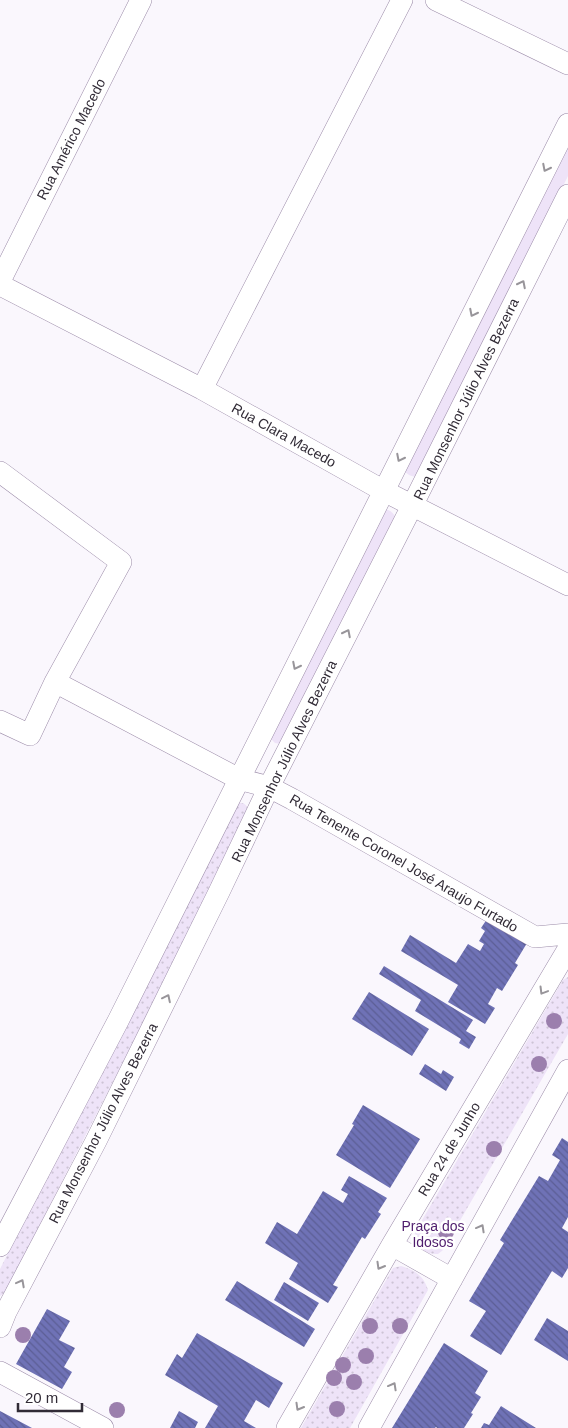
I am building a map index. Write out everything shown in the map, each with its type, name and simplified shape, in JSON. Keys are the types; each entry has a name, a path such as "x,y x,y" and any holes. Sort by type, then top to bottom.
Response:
{"street":[{"name":"Rua Américo Macedo","path":"0,281 141,0"},
{"path":"202,389 402,0"},
{"path":"436,0 568,64"},
{"path":"0,1246 118,1021 568,124"},
{"name":"Rua Monsenhor Júlio Alves Bezerra","path":"0,1327 6,1312 100,1132 215,901 269,787 568,194"},
{"name":"Rua Clara Macedo","path":"0,281 202,389 412,506 568,584"},
{"path":"0,472 121,562 55,682 30,735 0,721"},
{"name":"Rua Tenente Coronel José Araujo Furtado","path":"55,682 239,779 269,787 535,938 568,934"},
{"name":"Rua 24 de Junho","path":"287,1428 392,1244 568,949"},
{"path":"369,1428 568,1070"},
{"path":"392,1244 452,1279"},
{"path":"0,1372 103,1428"}],"green space":[{"path":"568,142 568,176 420,475 410,475 405,472"},
{"path":"384,510 390,511 395,516 281,744 275,743 270,738"},
{"path":"238,803 245,804 249,811 5,1293 0,1296 0,1269 234,807"},
{"name":"Praça dos Idosos","path":"568,977 568,1034 443,1250 438,1254 428,1253 420,1249 416,1242 415,1232 563,980"},
{"path":"401,1266 411,1269 418,1274 428,1290 350,1428 301,1428 393,1268"}],"building":[{"path":"487,919 527,943 515,963 518,965 502,991 497,988 488,1004 495,1008 485,1024 448,1002 458,985 401,951 410,935 456,963 468,944 480,951 484,944 479,941 485,931 481,928"},
{"path":"384,966 473,1020 466,1031 476,1037 469,1049 459,1043 461,1039 415,1011 421,1000 379,974"},
{"path":"369,992 429,1029 412,1056 352,1019"},
{"path":"425,1064 441,1074 443,1070 454,1077 446,1091 419,1074"},
{"path":"363,1105 420,1139 390,1188 336,1155 354,1125 352,1124"},
{"path":"562,1138 568,1142 568,1217 562,1228 568,1232 568,1268 562,1278 552,1271 501,1355 470,1336 486,1311 469,1301 504,1243 500,1240 539,1176 548,1181 560,1160 552,1155"},
{"path":"349,1176 387,1198 378,1212 381,1214 365,1239 362,1237 333,1285 338,1287 328,1303 289,1279 298,1263 265,1243 277,1222 297,1234 323,1191 343,1203 348,1194 341,1190"},
{"path":"237,1281 315,1329 304,1347 225,1300"},
{"path":"284,1282 319,1303 308,1321 274,1300"},
{"path":"47,1309 70,1321 59,1340 75,1348 64,1367 72,1372 62,1389 16,1364"},
{"path":"547,1318 568,1331 568,1361 534,1340"},
{"path":"197,1333 283,1383 269,1408 256,1400 244,1421 256,1428 205,1428 218,1406 165,1375 177,1354 182,1358"},
{"path":"444,1343 488,1371 475,1393 481,1397 471,1413 473,1414 464,1428 392,1428"},
{"path":"501,1406 536,1428 481,1428 484,1423 489,1425"},
{"path":"0,1411 32,1428 0,1428"},
{"path":"179,1411 198,1422 195,1428 170,1428"}]}
